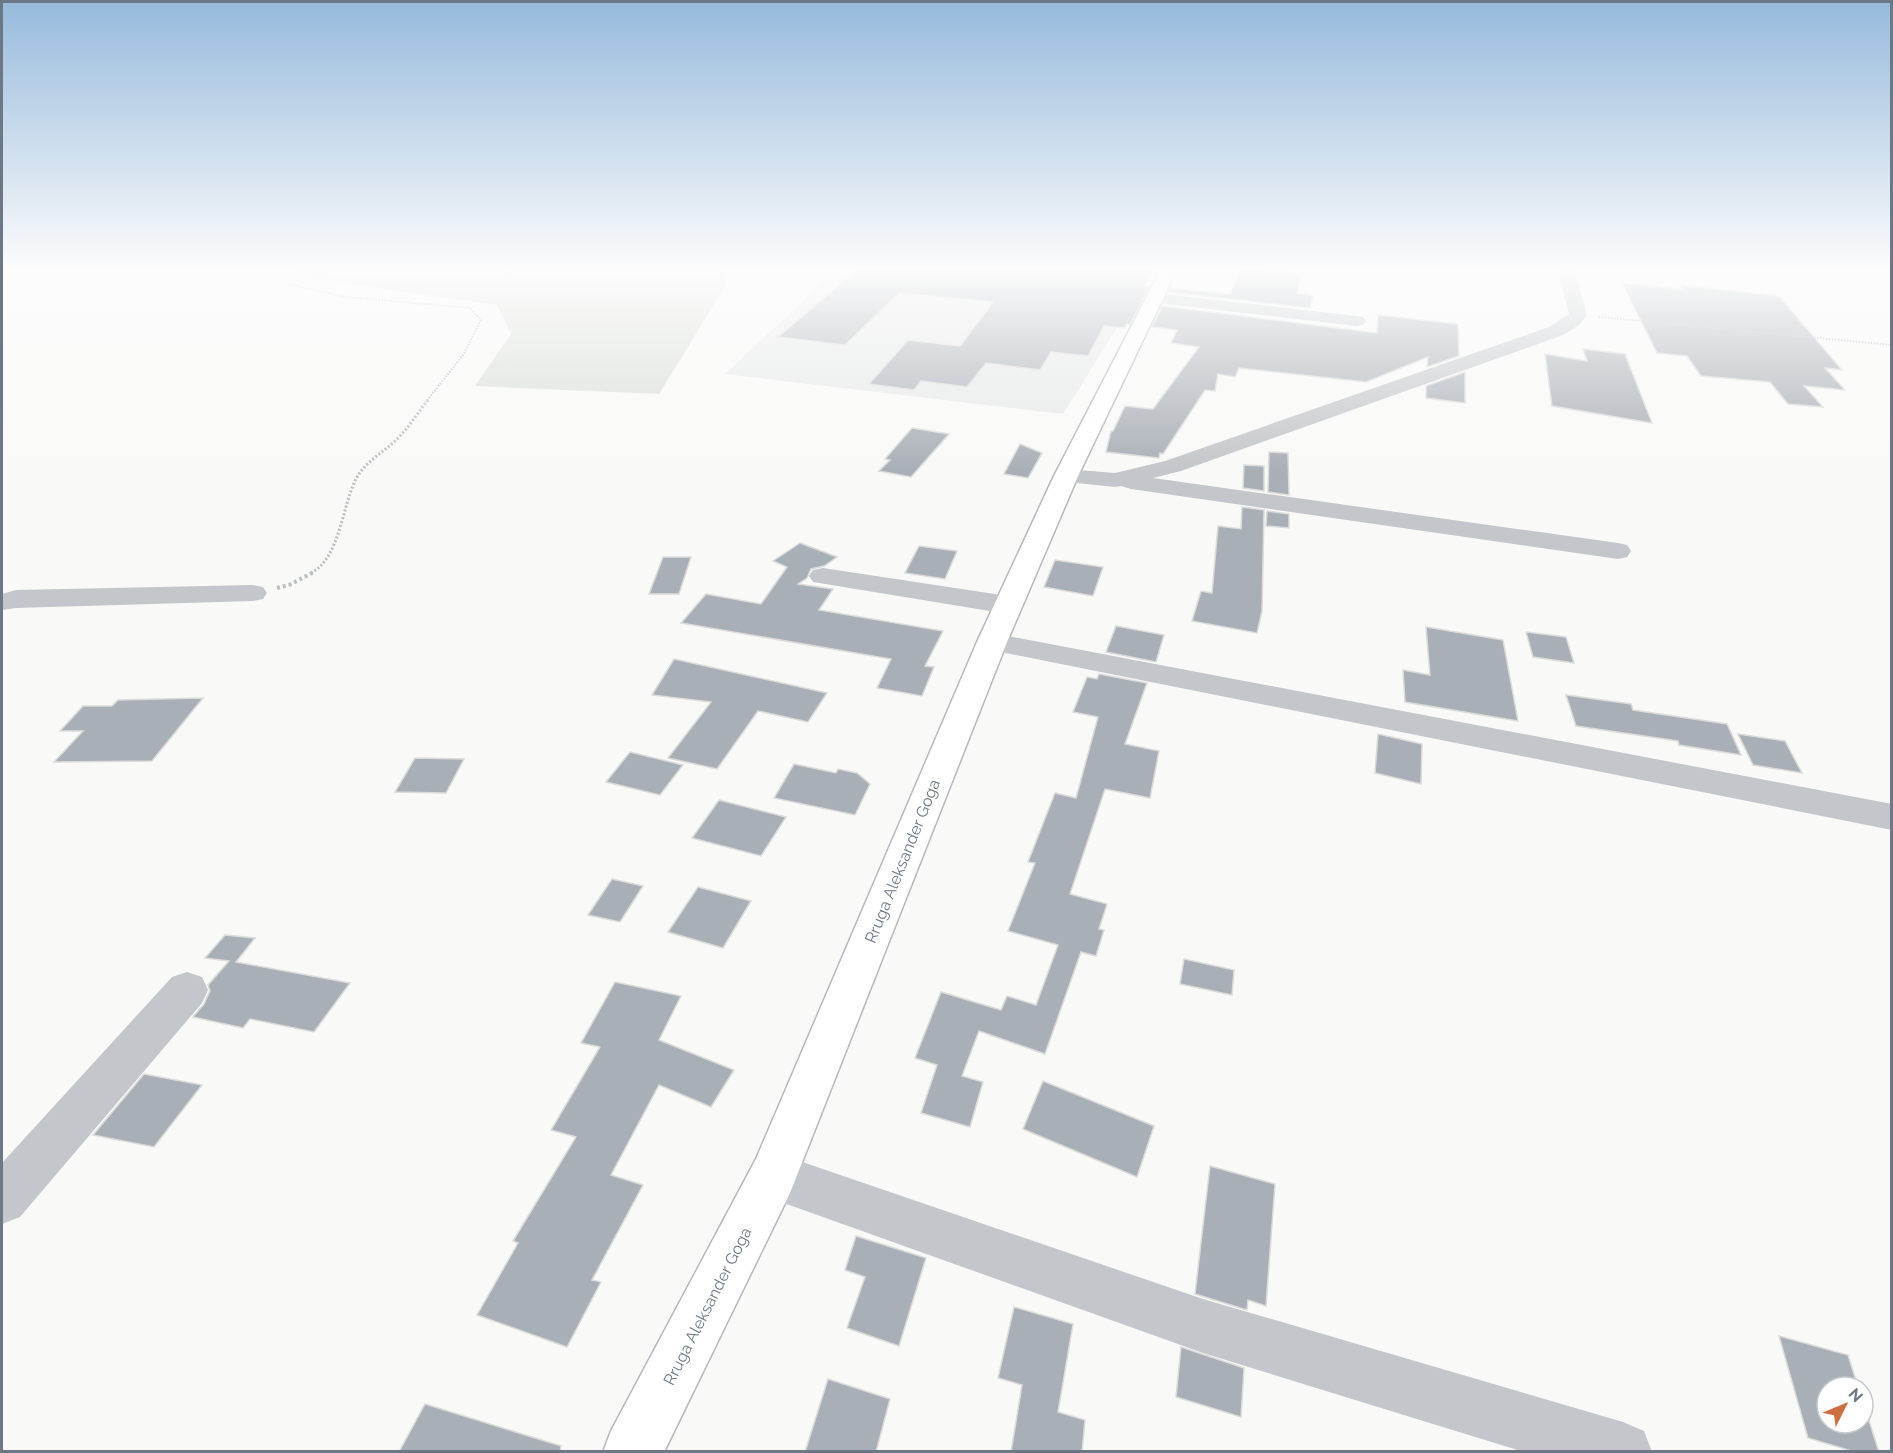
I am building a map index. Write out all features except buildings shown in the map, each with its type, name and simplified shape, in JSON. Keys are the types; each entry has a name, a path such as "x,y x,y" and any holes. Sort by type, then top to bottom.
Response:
{"main road":[{"name":"Rruga Aleksander Goga","path":"632,1452 773,1176 992,642 1066,476 1135,337"}],"street":[{"path":"1114,480 1173,466 1540,337"},
{"path":"1066,476 1114,480 1618,551"},
{"path":"823,576 1008,605"},
{"path":"2,602 16,599 253,593"},
{"path":"992,642 1892,818"},
{"path":"2,1199 187,990"},
{"path":"773,1176 1203,1326 1623,1452"}],"path":[{"path":"253,593 289,585 321,568 339,531 355,480 364,466 399,437 463,355 473,337"},
{"path":"1806,337 1892,345"}],"shaded area":[{"path":"509,337 694,337 659,394 475,386"},
{"path":"765,337 1111,337 1063,414 725,374"}]}
